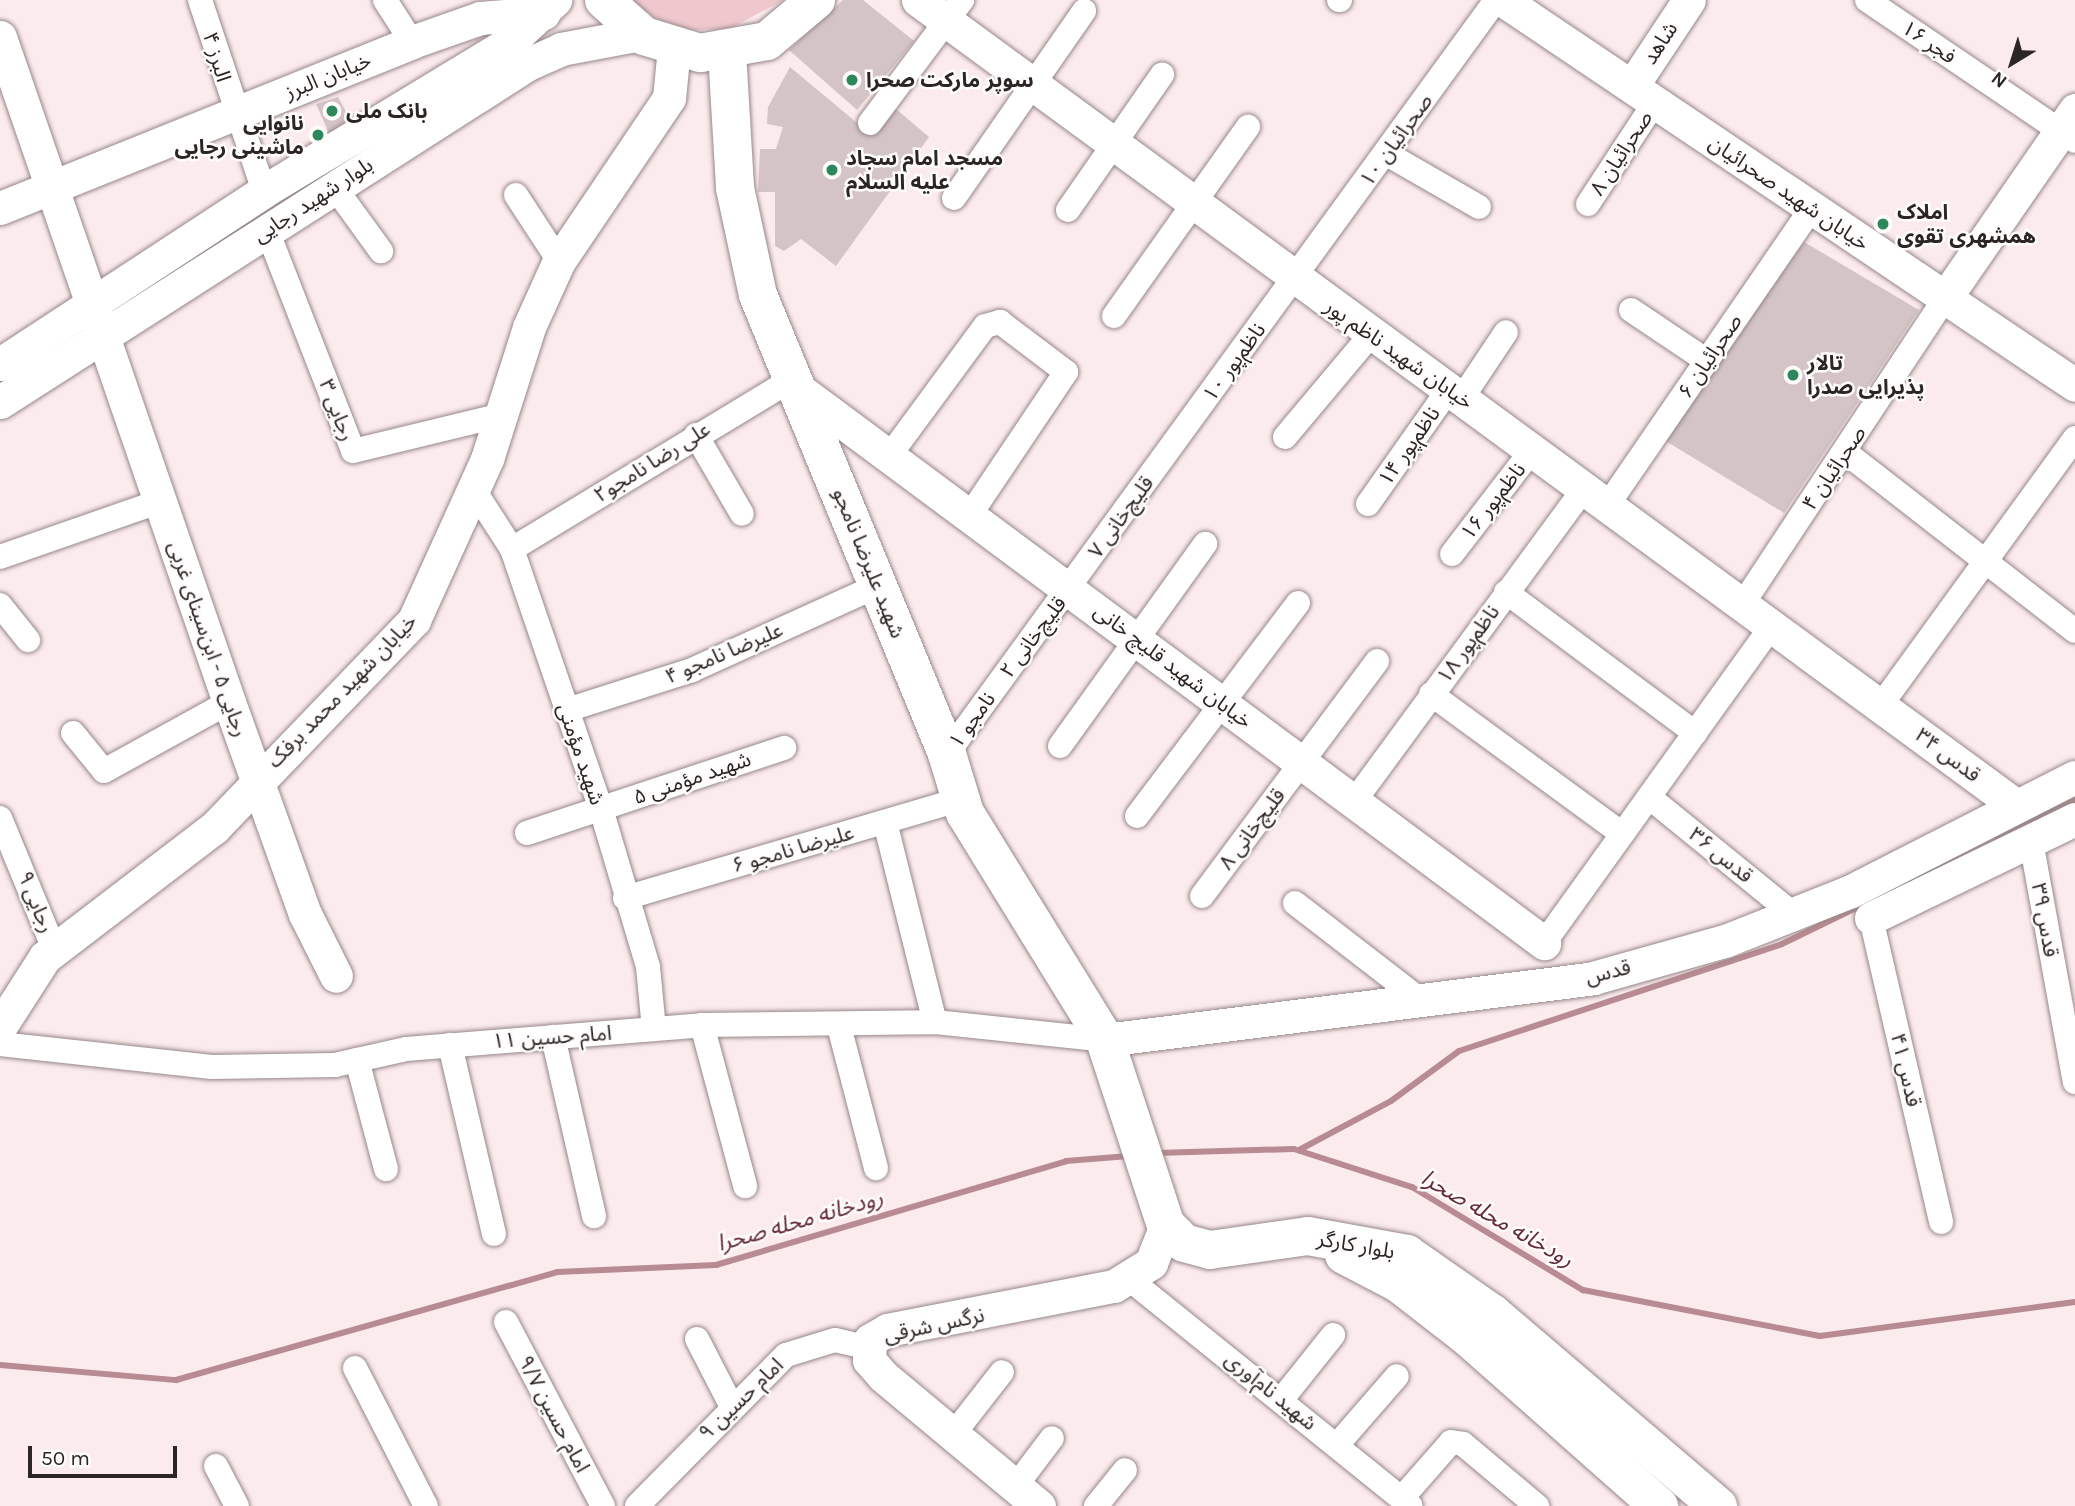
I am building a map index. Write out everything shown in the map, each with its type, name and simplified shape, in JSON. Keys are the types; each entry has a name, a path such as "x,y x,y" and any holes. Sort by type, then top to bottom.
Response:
{"main road":[{"path":"604,0 658,41 727,52 767,41 816,0"},
{"name":"شهید علیرضا نامجو","path":"727,52 735,188 758,295 797,384 947,754 961,799 1105,1040 1128,1102 1166,1225"},
{"path":"1166,1225 1184,1243 1210,1250 1308,1236"},
{"name":"بلوار کارگر","path":"1308,1236 1398,1283 1659,1506"},
{"name":"بلوار کارگر","path":"1308,1236 1407,1254 1493,1314 1718,1506"}],"street":[{"name":"البرز ۴","path":"200,0 235,113 264,191"},
{"path":"385,0 412,42"},
{"name":"خیابان شهید ناظم پور","path":"918,0 954,10 1033,84 1195,203 1369,337 1533,449 1881,705"},
{"name":"صحرائیان ۱۰","path":"1295,279 1496,0"},
{"name":"خیابان شهید صحرائیان","path":"1503,0 2075,385"},
{"name":"شاهد","path":"1644,94 1689,0"},
{"name":"فجر ۱۶","path":"1867,0 2070,127"},
{"name":"خیابان البرز","path":"0,208 412,42 480,18 546,4"},
{"name":"بلوار شهید رجایی","path":"0,364 264,191 510,42 546,4"},
{"path":"870,123 954,10"},
{"path":"954,198 1084,11"},
{"name":"رجایی ۵ - ابن‌سینای غربی","path":"0,37 229,702 306,914 336,976"},
{"name":"بلوار شهید رجایی","path":"0,402 333,185 528,64 561,50 658,41"},
{"name":"خیابان شهید محمد برفک","path":"0,1027 54,949 214,828 257,780 414,620 474,490 499,416 559,261 669,98 658,41"},
{"path":"1068,210 1116,145 1162,75"},
{"name":"صحرائیان ۸","path":"1588,204 1644,94"},
{"path":"1114,316 1248,127"},
{"path":"1945,298 2070,127"},
{"path":"1387,154 1479,207"},
{"path":"333,185 381,251"},
{"path":"516,195 559,261"},
{"name":"صحرائیان ۶","path":"1597,495 1707,361 1811,209"},
{"name":"رجایی ۳","path":"267,230 353,450 499,416"},
{"name":"ناظم‌پور ۱۰","path":"1173,446 1295,279"},
{"name":"صحرائیان ۴","path":"1744,602 1945,298"},
{"path":"1631,310 1707,361"},
{"path":"890,455 985,326 1000,322 1066,372 970,515"},
{"name":"ناظم‌پور ۱۴","path":"1368,504 1506,332"},
{"path":"1285,438 1369,337"},
{"name":"علی رضا نامجو۲","path":"512,549 696,435 797,384"},
{"name":"خیابان شهید قلیچ خانی","path":"797,384 1353,803 1544,943"},
{"path":"696,435 742,514"},
{"path":"1881,705 2075,438"},
{"name":"قلیچ‌خانی ۷","path":"1069,589 1173,446"},
{"name":"ناظم‌پور ۱۶","path":"1452,554 1533,449"},
{"path":"1845,452 2075,631"},
{"name":"شهید مؤمنی","path":"474,490 512,549 601,809 625,898 648,967 654,1029"},
{"name":"ناظم‌پور ۱۸","path":"1353,803 1506,592 1597,495"},
{"path":"0,557 161,502"},
{"path":"1060,746 1205,544"},
{"name":"علیرضا نامجو ۴","path":"567,710 692,670 877,586"},
{"name":"قلیچ‌خانی ۲","path":"997,686 1069,589"},
{"path":"1506,592 1695,733"},
{"path":"1137,816 1298,603"},
{"path":"0,606 28,640"},
{"path":"1544,943 1773,624"},
{"name":"قلیچ‌خانی ۸","path":"1202,896 1377,661"},
{"name":"نامجو ۱","path":"947,754 997,686"},
{"path":"1431,694 1622,834"},
{"path":"73,733 104,771 229,702"},
{"name":"قدس ۳۴","path":"1881,705 2015,805"},
{"name":"شهید مؤمنی ۵","path":"527,833 784,748"},
{"name":"قدس","path":"1105,1040 1593,978 1725,941 1793,914 2075,777"},
{"name":"قدس ۳۶","path":"1649,796 1793,914"},
{"name":"علیرضا نامجو ۶","path":"625,898 961,799"},
{"name":"رجایی ۹","path":"0,818 54,949"},
{"path":"1871,918 2075,819"},
{"path":"885,822 935,1022"},
{"name":"قدس ۳۹","path":"2031,841 2075,1083"},
{"path":"1941,844 1959,876"},
{"path":"1295,902 1422,1001"},
{"name":"قدس ۴۱","path":"1871,918 1941,1222"},
{"name":"امام حسین ۱۱","path":"0,1044 212,1067 357,1060 450,1045 702,1026 839,1026 935,1022 1105,1040"},
{"path":"702,1026 745,1186"},
{"path":"839,1026 876,1168"},
{"path":"553,1037 594,1216"},
{"path":"450,1045 494,1234"},
{"path":"357,1060 386,1169"},
{"name":"نرگس شرقی","path":"1027,1497 883,1376 869,1360 870,1339 887,1330 1078,1294 1128,1278 1151,1263 1166,1225"},
{"name":"شهید نام‌آوری","path":"1128,1278 1407,1502"},
{"name":"امام حسین ۹/۷","path":"506,1322 603,1506"},
{"path":"1282,1399 1333,1335"},
{"path":"697,1339 732,1405"},
{"name":"امام حسین ۹","path":"637,1506 732,1405 786,1355 835,1340 870,1348"},
{"path":"355,1368 426,1506"},
{"path":"952,1436 1002,1372"},
{"path":"1338,1445 1397,1376"},
{"path":"1027,1497 1052,1438"},
{"path":"1407,1502 1451,1442 1463,1444 1537,1506"},
{"path":"216,1466 237,1506"},
{"path":"1097,1506 1125,1470"}],"shaded area":[{"path":"631,0 784,0 729,29 692,30 657,19"}],"building":[{"name":"سوپر مارکت صحرا","path":"843,0 863,0 914,41 857,110 789,50"},
{"name":"مسجد امام سجاد علیه السلام","path":"790,67 868,132 889,103 929,137 836,266 801,239 784,251 775,246 775,192 758,192 760,149 776,149 783,127 767,124 768,107"},
{"name":"بانک ملی","path":"338,97 350,119 329,133 316,104"},
{"name":"تالار پذیرایی صدرا","path":"1804,242 1919,310 1784,513 1664,440"}],"waterway":[{"path":"1998,838 2075,800"},
{"path":"1299,1150 1391,1101 1459,1051 1782,944 1866,903"},
{"path":"1157,1153 1294,1149 1412,1187 1583,1290 1820,1336 2075,1302"},
{"name":"رودخانه محله صحرا","path":"0,1365 176,1380 557,1272 716,1265 1066,1161 1129,1156"}],"place":[{"name":"سوپر مارکت صحرا","path":"852,80"},
{"name":"بانک ملی","path":"332,111"},
{"name":"نانوایی ماشینی رجایی","path":"318,135"},
{"name":"مسجد امام سجاد علیه السلام","path":"832,170"},
{"name":"املاک همشهری تقوی","path":"1883,224"},
{"name":"تالار پذیرایی صدرا","path":"1793,375"}]}
